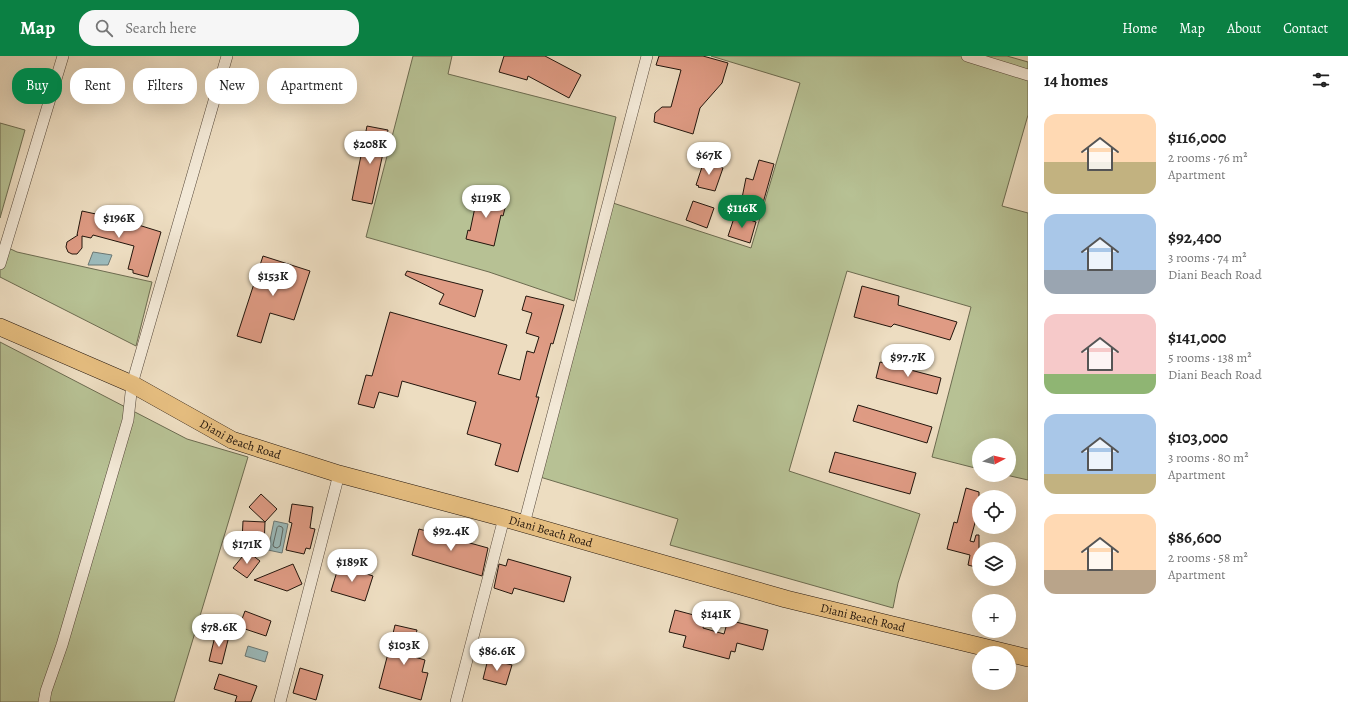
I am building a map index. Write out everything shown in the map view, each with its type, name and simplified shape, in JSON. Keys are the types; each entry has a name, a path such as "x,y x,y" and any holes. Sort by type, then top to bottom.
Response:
{"main road":[{"name":"Diani Beach Road","path":"0,327 132,384 232,440 339,474 504,518 786,599 1028,658"}],"street":[{"path":"0,264 63,56"},
{"path":"44,702 46,691 62,645 128,420 132,384 227,56"},
{"path":"524,524 647,56"},
{"path":"967,56 1028,75"},
{"path":"280,702 339,474"},
{"path":"456,702 504,518"}],"green space":[{"path":"413,56 452,56 448,74 616,117 574,301 489,272 366,237"},
{"path":"711,56 1007,56 1028,62 1028,115 1002,206 1028,213 1028,480 1016,477 1016,438 972,438 972,467 932,457 971,307 847,271 789,471 920,514 898,583 893,608 670,545 678,519 540,477 613,203 751,248 800,83"},
{"path":"0,123 25,130 0,218"},
{"path":"0,244 17,252 152,282 136,346 0,277"},
{"path":"0,342 187,439 248,457 174,702 0,702"}],"water":[{"path":"93,252 112,255 108,265 88,265"},
{"path":"274,521 288,524 282,553 268,550"},
{"path":"248,646 268,652 265,662 245,656"}],"building":[{"path":"504,56 545,56 581,75 569,98 528,76 527,80 499,72"},
{"path":"659,56 703,56 728,63 722,83 700,108 693,134 654,122 655,113 662,107 671,107 681,70 656,65"},
{"path":"367,126 388,130 372,204 352,200"},
{"path":"759,160 774,164 763,203 742,198 746,178 753,180"},
{"path":"704,161 723,168 715,191 698,187 699,186 696,185"},
{"path":"478,193 507,200 503,216 501,215 494,246 466,239 468,230 470,231"},
{"path":"693,201 714,208 707,228 686,220"},
{"path":"82,211 119,219 120,217 133,220 132,223 161,232 148,277 133,273 133,270 128,269 134,246 93,235 91,238 82,236 82,248 77,254 68,252 66,247 67,242 78,235"},
{"path":"735,215 756,222 750,243 728,236"},
{"path":"263,256 310,271 294,320 270,313 261,343 237,336"},
{"path":"407,271 483,290 475,317 439,304 444,294 405,275"},
{"path":"862,286 899,296 898,305 957,322 950,340 894,324 891,327 854,317"},
{"path":"526,296 564,305 553,344 551,343 536,397 539,397 518,472 495,465 501,444 467,434 476,402 402,381 398,397 379,392 374,408 358,404 366,375 372,376 390,312 507,345 498,374 520,380 527,351 534,353 539,337 526,333 532,313 522,310"},
{"path":"880,362 941,378 937,394 876,378"},
{"path":"858,405 932,427 927,443 853,421"},
{"path":"835,452 916,473 910,494 829,472"},
{"path":"966,488 972,490 972,534 970,541 974,542 972,542 972,566 968,565 970,555 947,549 954,522 957,523"},
{"path":"261,494 277,509 265,522 249,507"},
{"path":"292,504 313,507 310,528 315,529 310,549 306,548 304,554 286,550 292,523 289,522"},
{"path":"243,521 265,522 264,547 250,547 254,541 242,541"},
{"path":"419,529 488,548 482,576 412,555"},
{"path":"976,535 979,535 979,542 974,542"},
{"path":"247,551 260,561 247,578 233,568"},
{"path":"508,559 571,577 564,602 514,588 512,594 494,588 499,564 506,566"},
{"path":"293,564 302,584 287,591 254,580"},
{"path":"339,565 373,576 365,601 331,591"},
{"path":"675,610 705,618 703,628 724,634 728,620 768,630 763,650 737,643 735,652 731,651 729,659 683,647 686,636 669,632"},
{"path":"245,611 271,621 266,636 239,627"},
{"path":"395,625 417,630 411,656 425,660 422,672 428,673 421,700 379,688"},
{"path":"216,632 229,636 222,664 209,661"},
{"path":"488,659 512,665 506,685 483,679"},
{"path":"300,668 323,675 316,700 293,693"},
{"path":"219,674 257,686 251,702 235,702 237,696 214,689"}]}
